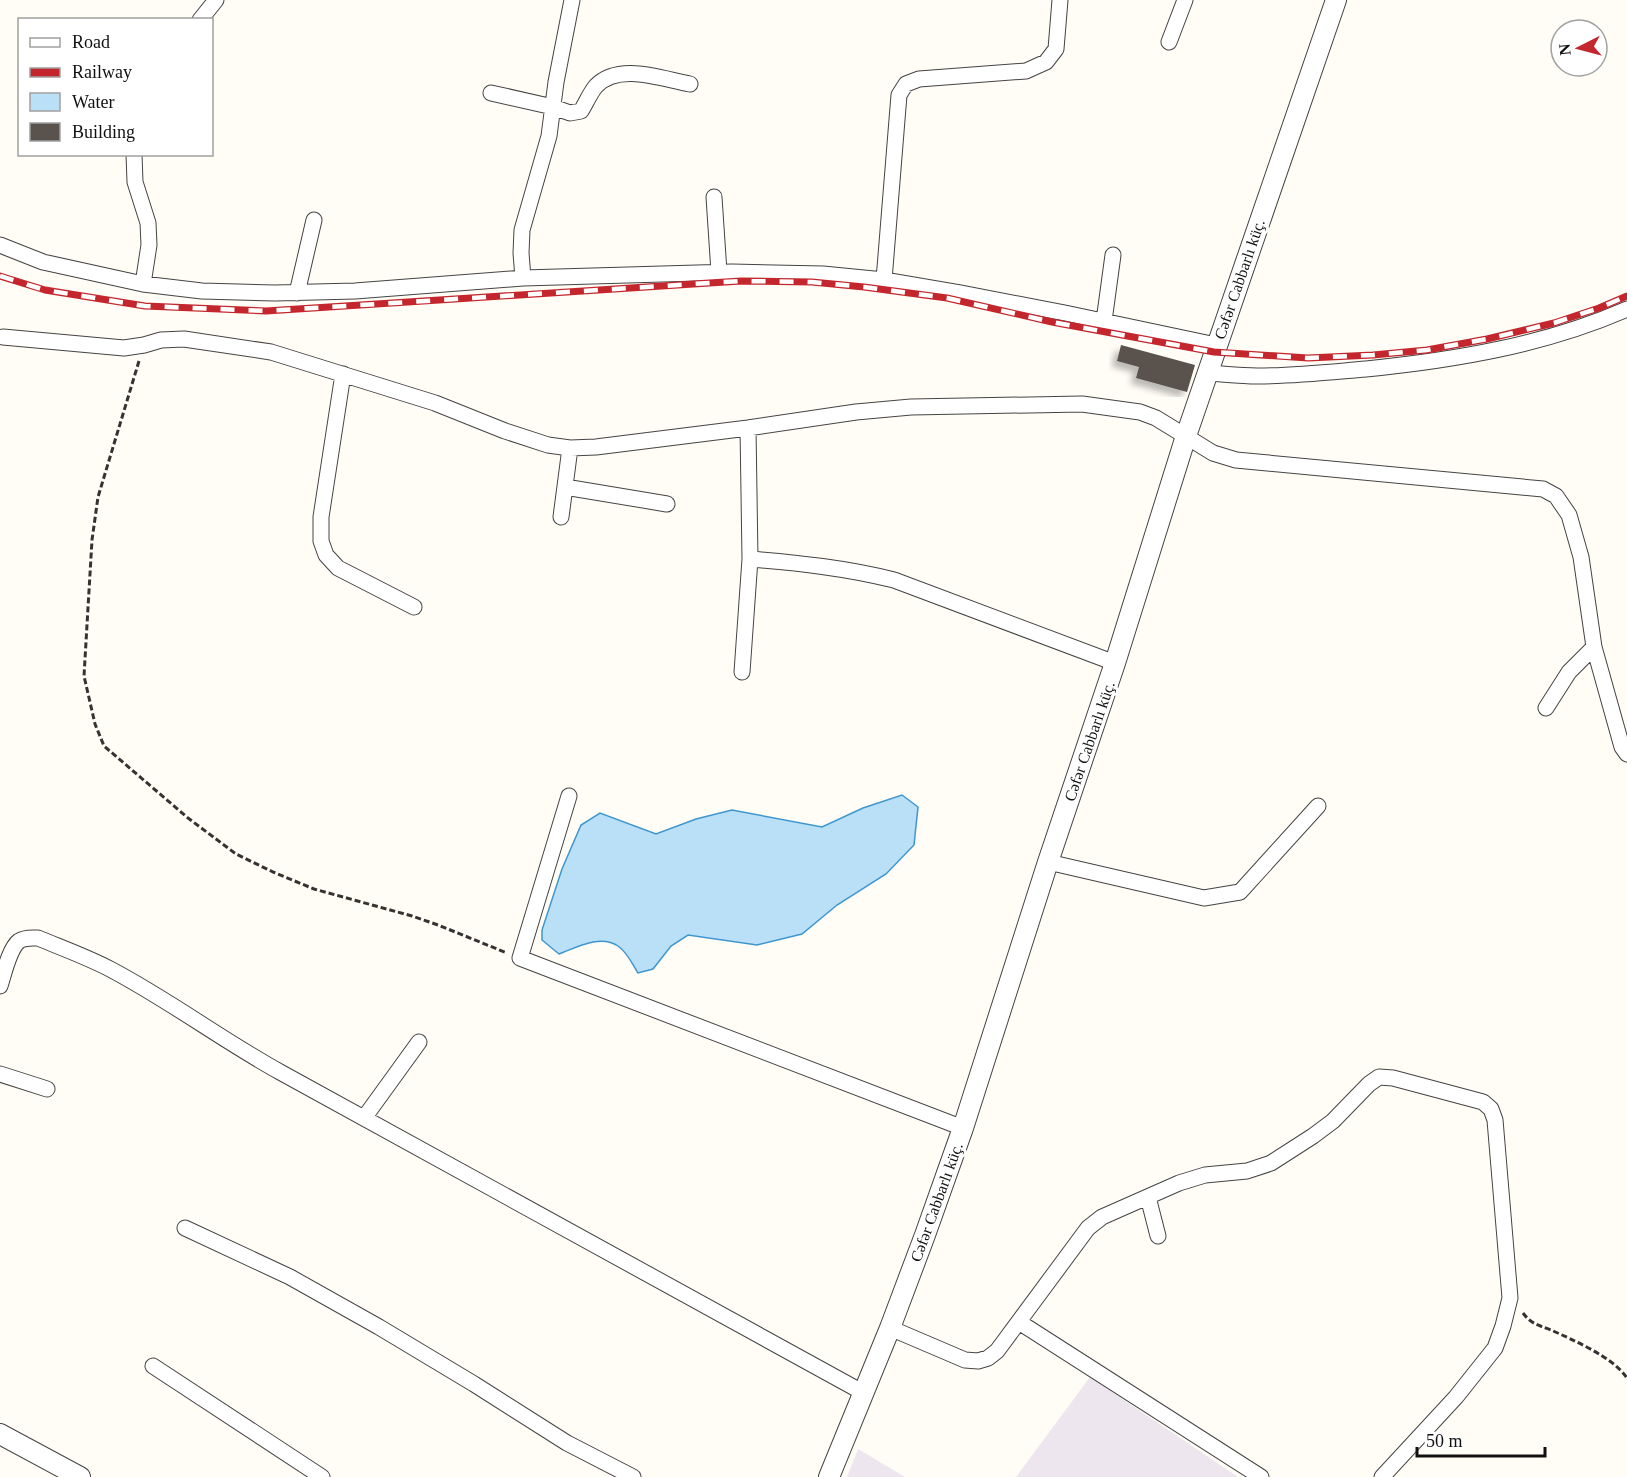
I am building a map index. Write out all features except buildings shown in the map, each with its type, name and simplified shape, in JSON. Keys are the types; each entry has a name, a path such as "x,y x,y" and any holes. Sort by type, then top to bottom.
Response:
{"street":[{"path":"202,18 216,0"},
{"path":"523,278 522,230 549,136 572,0"},
{"path":"884,280 899,95 906,84 919,79 1026,71 1046,62 1056,49 1060,0"},
{"path":"1169,42 1185,0"},
{"name":"Cəfər Cabbarlı küç.","path":"829,1477 890,1328 963,1128 1216,345 1336,0"},
{"path":"491,93 570,113 581,111 596,87 613,75 630,73 690,84"},
{"path":"134,156 135,182 148,223 149,244 143,284"},
{"path":"714,197 719,272"},
{"path":"297,293 314,220"},
{"path":"0,245 43,262 143,284 202,291 297,293 355,291 523,278 719,272 812,274 884,280 1104,321 1216,345"},
{"path":"1104,321 1113,255"},
{"path":"1207,373 1256,376 1297,375 1457,358 1574,330 1627,309"},
{"path":"3,337 124,348 161,340 184,339 271,352 435,403 505,431 548,445 570,448 596,447 856,412 911,407 1082,404 1140,412 1156,418 1213,453 1236,460 1543,489 1556,496 1569,515 1581,557 1594,647 1622,747 1627,754"},
{"path":"343,374 321,517 321,541 326,555 338,568 414,607"},
{"path":"742,672 750,559 748,428"},
{"path":"561,517 570,448"},
{"path":"565,487 667,504"},
{"path":"750,559 823,565 894,580 1115,663"},
{"path":"1546,708 1569,672 1594,647"},
{"path":"570,796 520,958 963,1128"},
{"path":"1048,862 1204,898 1240,892 1318,806"},
{"path":"0,986 11,953 19,941 27,938 38,938 109,968 243,1052 864,1393"},
{"path":"364,1118 419,1042"},
{"path":"0,1074 47,1089"},
{"path":"890,1328 965,1360 978,1361 988,1358 997,1351 1088,1228 1102,1217 1179,1183 1205,1176 1247,1172 1271,1163 1333,1121 1368,1084 1379,1077 1393,1078 1483,1102 1491,1109 1495,1120 1510,1298 1503,1326 1495,1348 1456,1397 1382,1477"},
{"path":"1148,1197 1158,1236"},
{"path":"185,1228 290,1277 446,1367 567,1443 633,1477"},
{"path":"1019,1322 1261,1477"},
{"path":"153,1366 322,1477"},
{"path":"0,1434 80,1477"}],"path":[{"path":"144,345 98,497 92,540 84,676 95,724 104,746 188,818 236,854 314,889 421,919 520,958"},
{"path":"1510,1298 1530,1322 1587,1347 1622,1371 1627,1378"}],"shaded area":[{"path":"1090,1377 1238,1477 1016,1477"},
{"path":"858,1449 905,1477 847,1477"}],"water":[{"path":"902,795 918,807 914,845 886,874 837,905 802,934 757,945 688,935 671,946 653,969 638,973 624,952 611,943 597,941 559,954 542,940 542,930 562,869 581,825 600,813 656,834 696,819 732,810 822,827 863,808"}],"railway":[{"path":"0,276 45,290 145,306 266,311 741,281 812,282 947,298 1052,322 1214,352 1308,358 1427,350 1487,339 1554,323 1627,296"}]}
